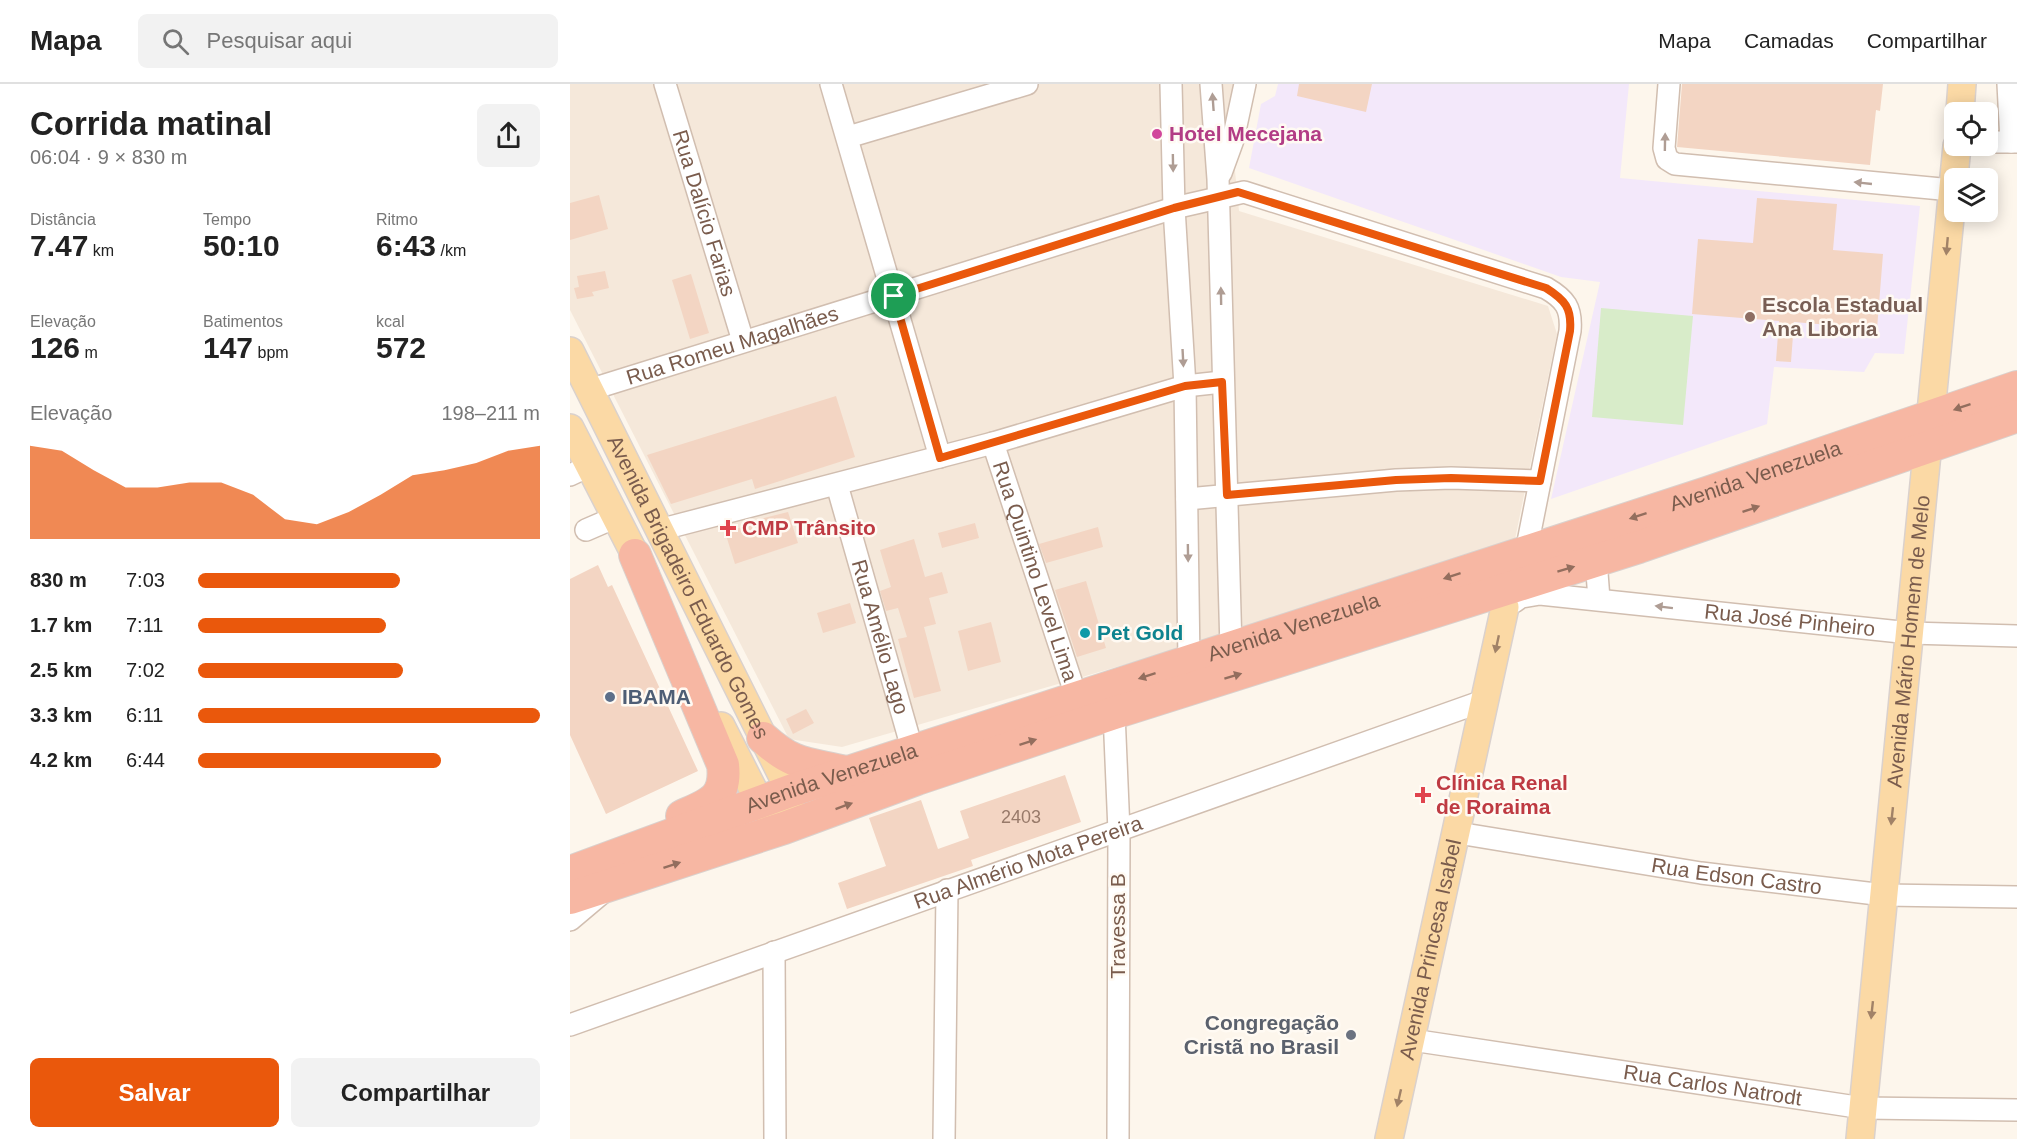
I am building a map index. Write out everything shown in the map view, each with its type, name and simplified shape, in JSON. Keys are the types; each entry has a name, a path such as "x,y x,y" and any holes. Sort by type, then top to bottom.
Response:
{"highway":[{"name":"Avenida Venezuela","path":"570,898 786,827 917,779 1114,713 1400,608 1526,552 1699,511 1929,433 2017,387"},
{"name":"Avenida Venezuela","path":"1929,433 2010,421"},
{"name":"Avenida Venezuela","path":"570,872 790,791 1231,649 1400,608 1498,600 1601,559 1699,511"},
{"path":"570,864 707,805 715,798 724,784 721,758 687,684 635,555"},
{"path":"763,738 791,760 849,773"}],"main road":[{"path":"1961,102 1962,84"},
{"name":"Avenida Mário Homem de Melo","path":"1860,1139 1949,222"},
{"name":"Avenida Brigadeiro Eduardo Gomes","path":"570,351 790,791 786,827"},
{"name":"Avenida Brigadeiro Eduardo Gomes","path":"570,428 580,471 616,517 760,803 786,827"},
{"name":"Avenida Princesa Isabel","path":"1389,1139 1486,700 1498,600"}],"street":[{"name":"Rua Dalício Farias","path":"665,84 743,341"},
{"path":"831,84 940,458"},
{"path":"848,137 1026,84"},
{"path":"1171,84 1174,208 1185,386 1189,662"},
{"path":"1211,84 1218,188 1231,649"},
{"path":"1218,188 1233,140 1245,84"},
{"path":"1669,84 1664,148 1667,159 1676,164 1944,189"},
{"path":"1998,142 2014,142 2008,84"},
{"name":"Rua Romeu Magalhães","path":"589,390 1174,208 1218,188 1254,195 1546,288 1561,297 1571,316 1570,331 1540,481"},
{"path":"659,530 940,458 1185,386 1222,382"},
{"name":"Rua Quintino Level Lima","path":"993,443 1077,699"},
{"path":"1187,499 1396,480 1451,478 1540,481 1526,552"},
{"name":"Rua Amélio Lago","path":"837,485 913,752"},
{"path":"586,530 616,517"},
{"path":"1599,599 1598,573 1601,559"},
{"name":"Rua José Pinheiro","path":"1498,600 1540,594 1910,633 2017,636"},
{"name":"Rua Almério Mota Pereira","path":"570,1025 1486,700"},
{"name":"Travessa B","path":"1114,713 1119,831 1118,1139"},
{"name":"Rua Edson Castro","path":"1458,833 1701,873 1884,895 2017,897"},
{"path":"570,920 616,882"},
{"path":"944,1139 947,890"},
{"path":"774,952 775,1139"},
{"name":"Rua Carlos Natrodt","path":"1412,1040 1863,1108 2017,1110"}],"shaded area":[{"path":"570,84 1237,84 1230,121 1239,211 1548,306 1557,334 1514,544 1161,654 842,747 789,739 570,310"},
{"path":"1278,84 1629,84 1620,178 1920,206 1904,354 1875,353 1864,372 1774,367 1767,424 1551,499 1600,282 1561,277 1249,168 1261,104 1275,96"}],"green space":[{"path":"1601,308 1693,316 1683,425 1592,417"}],"building":[{"path":"1299,84 1372,84 1366,112 1297,96"},
{"path":"1682,84 1883,84 1880,111 1876,110 1870,165 1677,147"},
{"path":"599,195 608,229 570,240 570,203"},
{"path":"1757,198 1837,204 1833,250 1883,254 1877,329 1794,322 1791,362 1776,361 1779,321 1692,314 1698,239 1753,243"},
{"path":"605,271 609,288 592,292 594,296 577,299 574,288 579,287 577,276"},
{"path":"691,274 709,333 690,339 672,280"},
{"path":"836,396 855,457 755,489 752,479 671,504 647,455"},
{"path":"788,512 798,543 735,564 725,532 756,523 756,520"},
{"path":"975,523 979,538 942,548 938,533"},
{"path":"1098,527 1103,547 1046,563 1039,544"},
{"path":"914,539 925,577 942,572 948,593 929,598 936,624 924,627 941,691 914,698 898,639 907,637 898,608 886,611 880,591 891,587 880,550"},
{"path":"598,565 608,587 612,585 698,771 606,814 570,735 570,579"},
{"path":"1086,581 1106,648 1077,657 1055,590"},
{"path":"850,603 856,623 823,633 817,613"},
{"path":"991,622 1001,662 968,671 958,631"},
{"path":"806,709 814,723 793,734 786,719"},
{"path":"1065,775 1081,822 971,860 973,866 847,909 838,883 886,866 869,818 921,800 938,849 969,838 960,811"}],"place":[{"name":"Hotel Mecejana","path":"1157,134"},
{"name":"Escola Estadual Ana Liboria","path":"1750,317"},
{"name":"CMP Trânsito","path":"728,528"},
{"name":"Pet Gold","path":"1085,633"},
{"name":"IBAMA","path":"610,697"},
{"name":"Clínica Renal de Roraima","path":"1423,795"},
{"name":"Congregação Cristã no Brasil","path":"1351,1035"}],"route":[{"path":"1244,192 1546,288 1561,297 1571,316 1540,481 1525,478 1396,480 1227,495 1222,382 1185,386 940,458 894,296 1174,208 1218,196 1244,192"}]}
